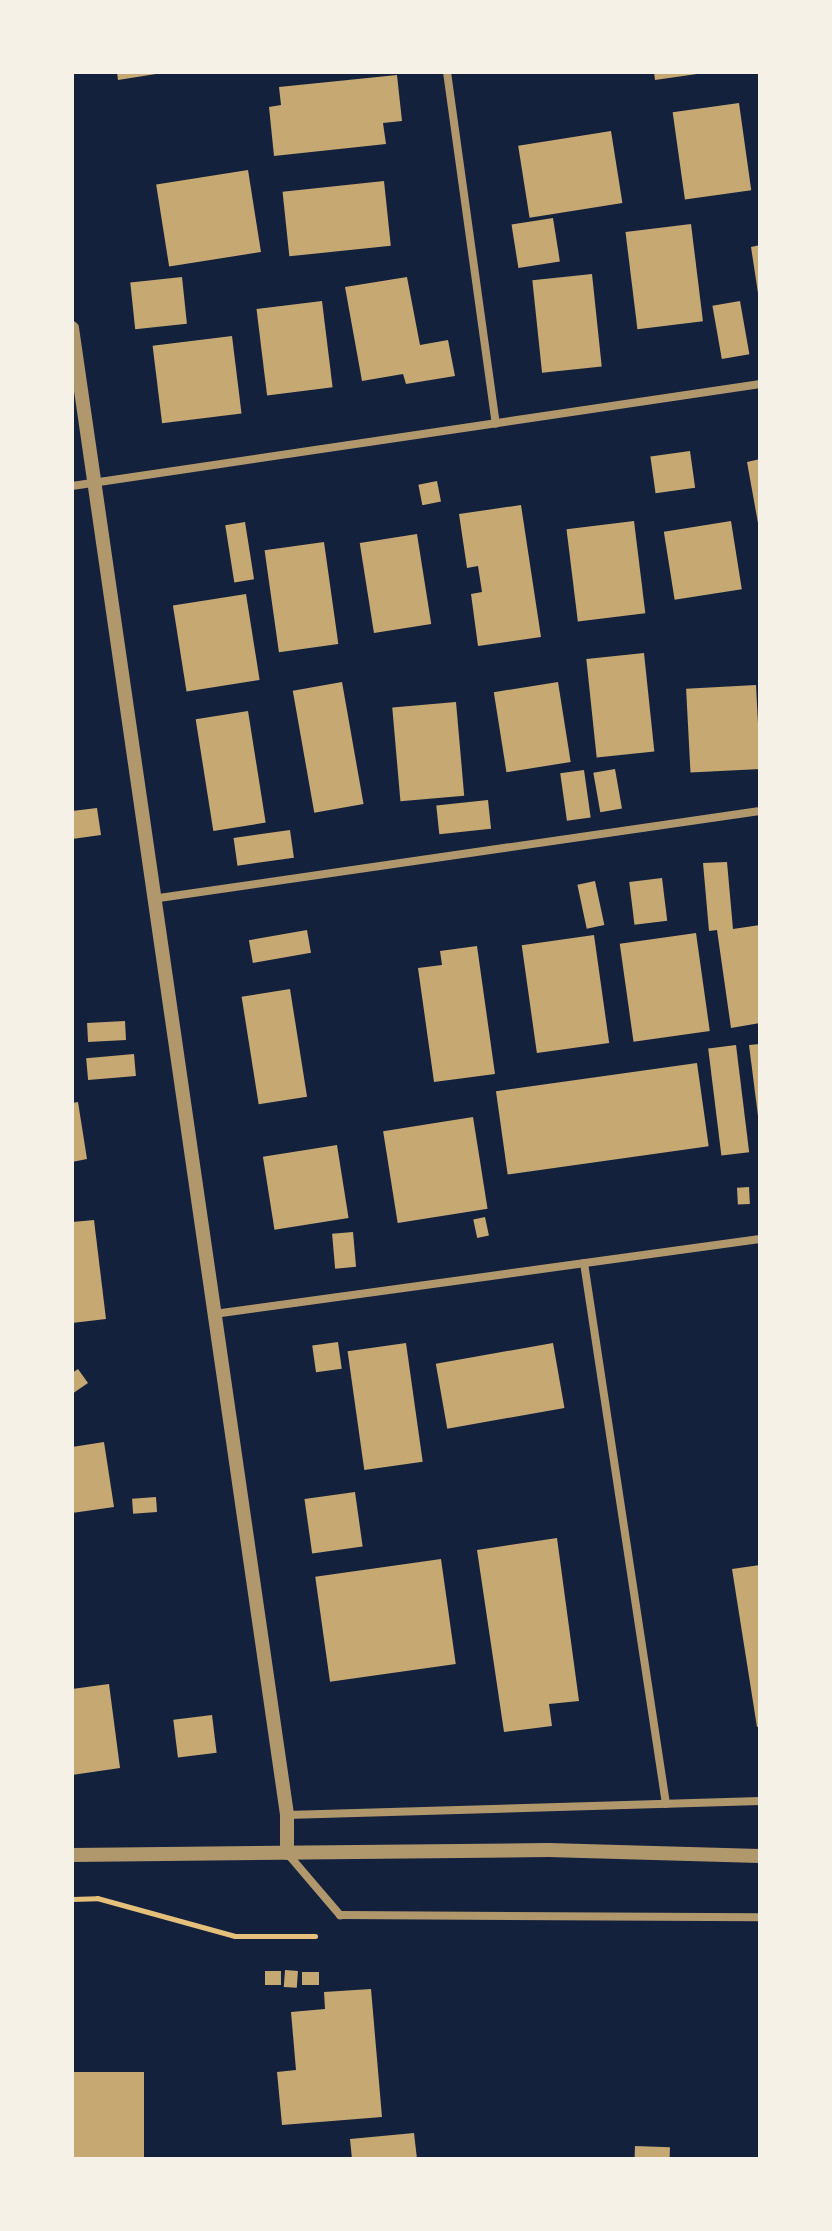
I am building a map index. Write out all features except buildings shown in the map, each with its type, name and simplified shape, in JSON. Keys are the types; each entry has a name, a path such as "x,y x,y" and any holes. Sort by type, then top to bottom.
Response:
{"street":[{"path":"447,72 496,424"},
{"path":"72,328 211,1314 287,1815 287,1853 340,1915 760,1917"},
{"path":"72,486 760,384"},
{"path":"152,899 760,811"},
{"path":"211,1314 760,1239"},
{"path":"584,1263 666,1804"},
{"path":"287,1815 760,1801"},
{"path":"72,1855 548,1850 760,1856"}]}
